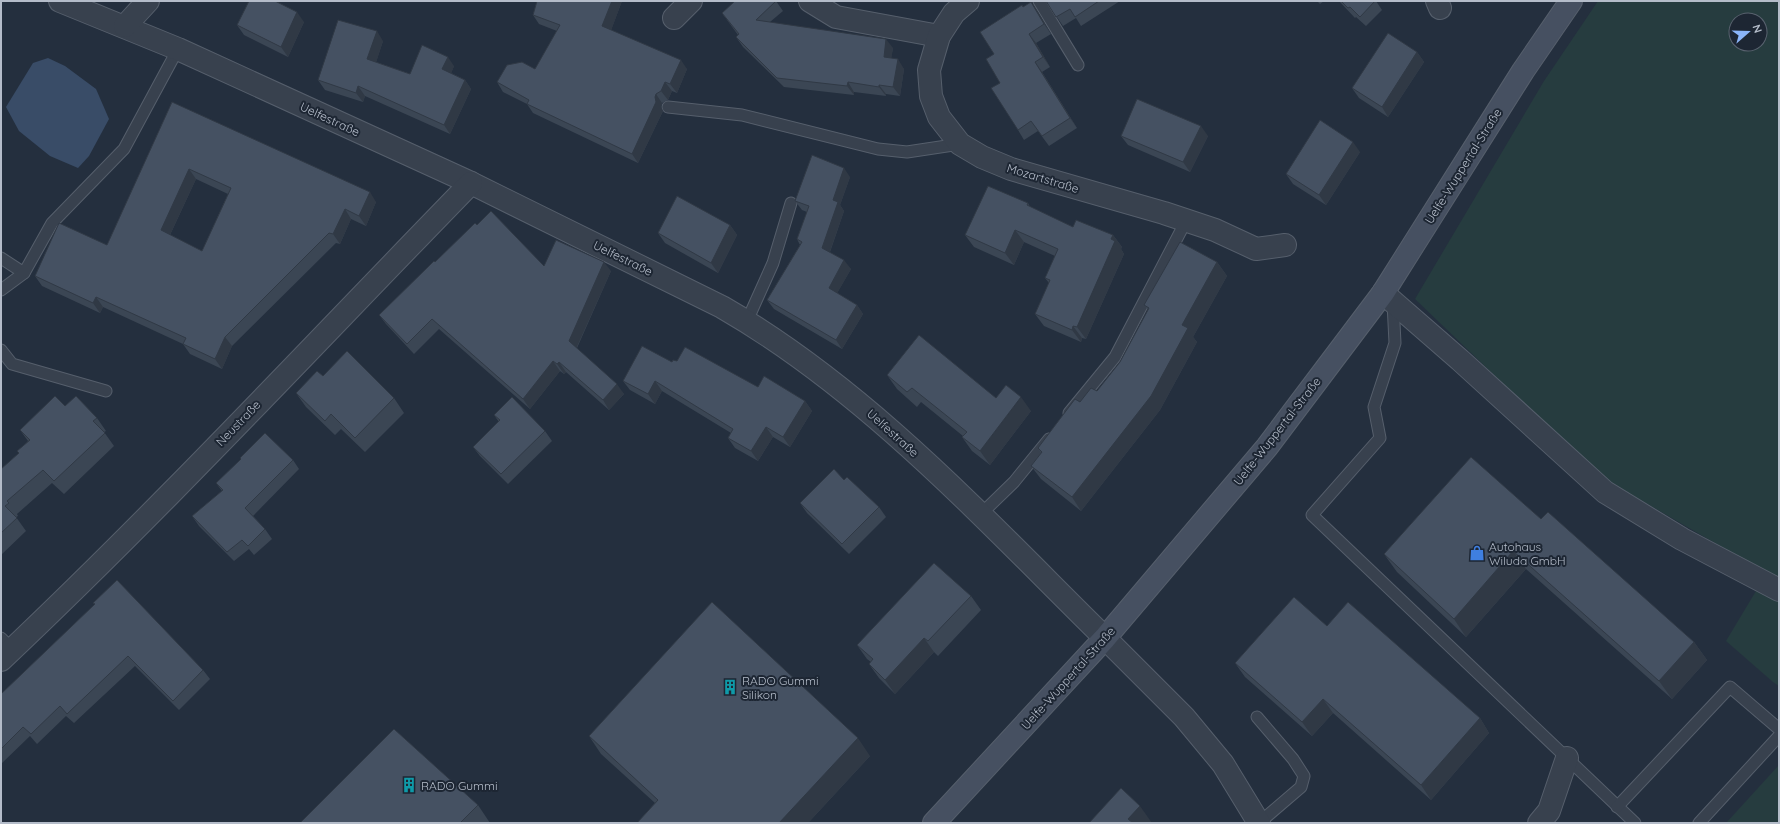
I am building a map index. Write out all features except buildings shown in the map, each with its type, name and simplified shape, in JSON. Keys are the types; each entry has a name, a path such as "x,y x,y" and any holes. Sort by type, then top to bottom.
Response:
{"main road":[{"name":"Uelfe-Wuppertal-Straße","path":"934,823 1105,638 1268,447 1388,298 1523,71 1571,1"}],"street":[{"name":"Uelfestraße","path":"60,1 125,26 178,49 471,183 722,307 747,321 855,400 932,468 980,515 1184,717 1223,764 1259,823"},
{"path":"125,26 148,1"},
{"path":"674,18 691,1"},
{"path":"810,1 836,17 939,36"},
{"name":"Mozartstraße","path":"968,1 954,13 939,36 929,70 931,96 939,117 960,144 982,157 1011,170 1215,230 1256,249 1286,245"},
{"name":"Neustraße","path":"5,649 144,521 471,183"},
{"path":"1388,298 1460,360 1605,492 1682,539 1779,590"},
{"path":"1539,823 1550,811 1567,758"}],"lane":[{"path":"1039,1 1078,65"},
{"path":"1,290 24,273 52,224 124,149 178,49"},
{"path":"668,107 742,115 878,149 907,152 960,144"},
{"path":"747,321 773,263 790,203"},
{"path":"980,515 1014,482 1115,357 1186,221"},
{"path":"1,258 24,273"},
{"path":"1388,298 1395,343 1374,407 1380,438 1312,515 1635,823"},
{"path":"1,350 12,364 106,392"},
{"path":"1617,807 1730,687 1779,729"},
{"path":"1257,717 1293,759 1304,776 1301,787 1259,823"},
{"path":"1700,823 1779,736"}],"green space":[{"path":"1598,1 1779,1 1779,580 1599,476 1415,299 1544,81"},
{"path":"1759,586 1779,597 1779,686 1726,641"},
{"path":"1779,765 1779,823 1727,823 1727,822"}],"water":[{"path":"48,58 65,66 96,89 109,119 89,156 78,168 50,156 19,131 6,107 33,63"}],"place":[{"name":"Autohaus Wiluda GmbH","path":"1477,553"},
{"name":"RADO Gummi Silikon","path":"730,687"},
{"name":"RADO Gummi","path":"409,785"}]}
